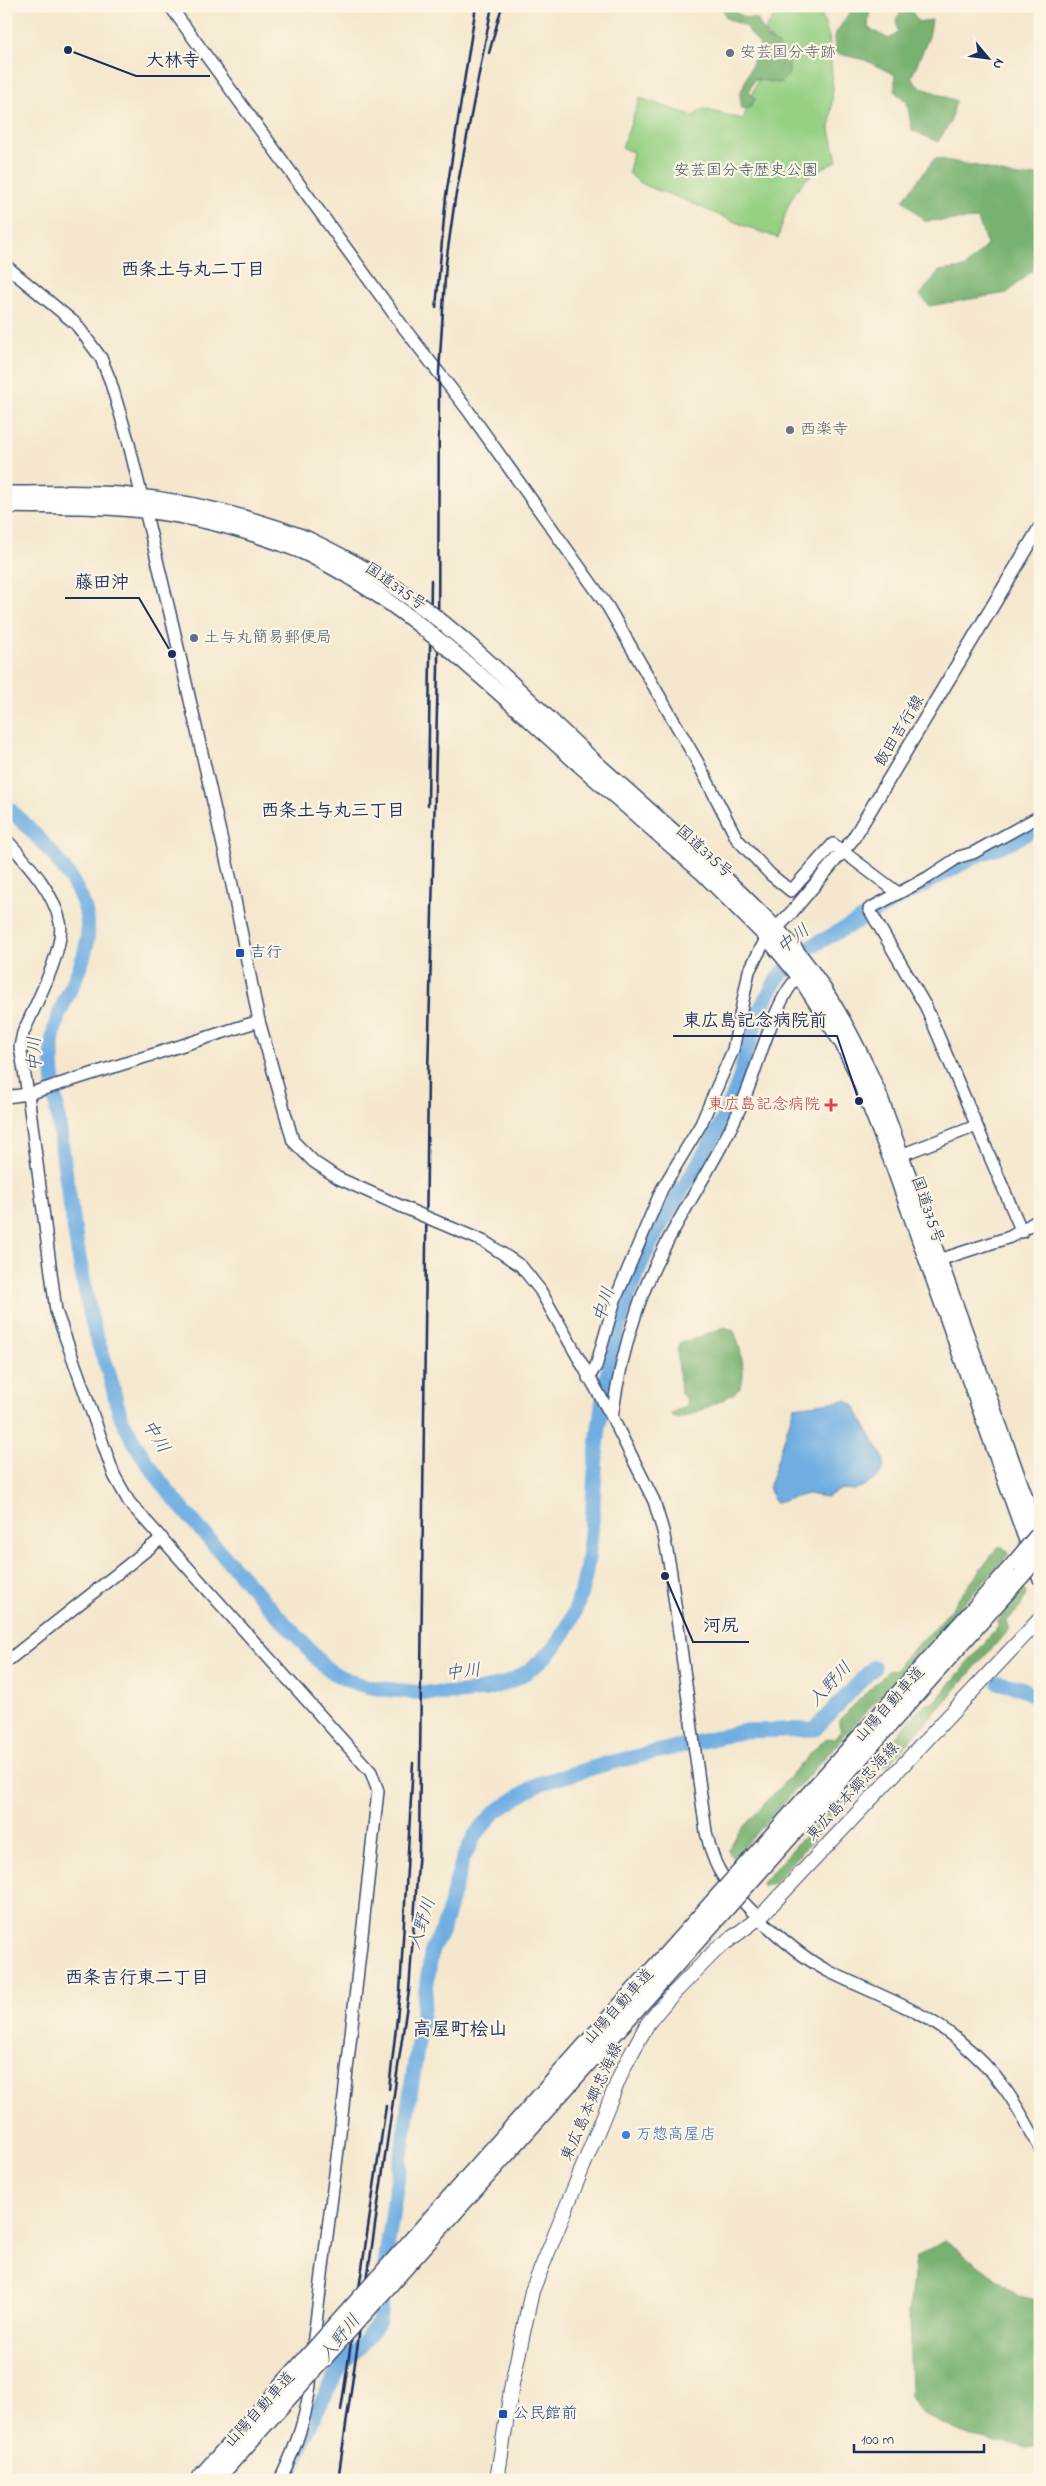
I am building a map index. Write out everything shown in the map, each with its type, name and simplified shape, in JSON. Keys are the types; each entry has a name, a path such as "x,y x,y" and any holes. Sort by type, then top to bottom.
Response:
{"highway":[{"name":"国道375号","path":"6,494 120,495 144,504"},
{"name":"国道375号","path":"6,505 144,504 223,511 264,522 305,545 356,564 413,600 465,643 583,759 732,885 791,955 857,1073 891,1159 1040,1577"},
{"name":"国道375号","path":"802,973 827,993 867,1067 901,1155 1040,1539"},
{"name":"山陽自動車道","path":"215,2480 742,1880 1019,1569 1040,1533"},
{"name":"山陽自動車道","path":"1019,1569 1040,1554"},
{"name":"山陽自動車道","path":"198,2480 742,1880"}],"main road":[{"name":"飯田吉行線","path":"771,933 843,852 899,765 1040,526"},
{"name":"東広島本郷忠海線","path":"497,2480 512,2384 532,2292 622,2069 648,2023 668,1999 717,1949 760,1918 1040,1618"}],"street":[{"path":"170,6 404,328 467,409 608,607 697,761 737,839 771,875 791,891 833,844 898,893"},
{"path":"6,266 76,324 101,358 126,432 174,630 232,885 259,1021 293,1141 314,1162 338,1178 485,1242 520,1266 540,1290 591,1383 612,1417 654,1501 663,1531 706,1832 718,1868 736,1892 760,1918 805,1957 828,1971 899,2003 959,2040 992,2072 1011,2095 1040,2148"},
{"path":"1022,1232 926,1007 869,909 927,878 959,857 973,853 1040,816"},
{"path":"6,839 32,869 54,905 61,923 57,950 23,1033 20,1047 28,1094 56,1311 114,1475 129,1502 371,1772 378,1791 339,2142 312,2347 310,2391 305,2418 295,2449 280,2480"},
{"path":"591,1383 626,1274 662,1189 701,1124 733,1050 749,971 771,933"},
{"path":"612,1417 619,1370 637,1310 648,1282 664,1249 725,1142 744,1100 778,1010 794,980 802,973"},
{"path":"6,1097 28,1094 259,1021"},
{"path":"901,1155 976,1126"},
{"path":"939,1260 1022,1232 1040,1219"},
{"path":"6,1662 162,1538"}],"green space":[{"name":"安芸国分寺歴史公園","path":"782,6 819,7 829,37 833,88 830,130 837,161 822,168 802,183 791,200 778,238 641,183 629,173 633,152 622,148 640,98 693,116 703,109 743,119 772,41 764,31"},
{"path":"854,6 870,6 868,28 889,39 898,33 896,19 904,7 912,11 918,22 932,20 929,37 911,78 918,86 956,101 950,123 938,142 912,130 907,102 895,92 895,75 865,60 835,53 834,36"},
{"path":"731,8 743,17 757,19 767,38 778,44 789,60 789,74 780,83 754,79 749,91 755,99 749,108 741,109 740,94 760,45 745,26 726,18 723,9"},
{"path":"935,158 977,166 1017,177 1040,175 1040,263 1007,293 929,306 920,295 939,271 964,268 987,245 978,219 924,221 903,200"},
{"path":"725,1327 733,1330 738,1343 743,1369 742,1384 735,1393 699,1411 677,1419 671,1414 684,1408 687,1401 681,1393 677,1350 679,1344"},
{"path":"998,1547 1003,1547 1009,1553 733,1859 728,1851 738,1833 820,1743 828,1738 835,1739 842,1731 839,1726 839,1720 888,1671 897,1669 903,1659 940,1623"},
{"path":"1024,1589 1026,1594 1020,1608 1006,1622 1009,1629 890,1763 883,1766 876,1763 869,1771 871,1775 869,1785 816,1836 772,1884 765,1886 761,1884 926,1703 934,1703 998,1627 998,1621"},
{"path":"945,2240 1019,2296 1040,2301 1040,2445 1027,2447 967,2435 921,2414 911,2397 909,2312 915,2258"}],"water":[{"path":"846,1400 853,1404 884,1459 883,1469 879,1476 868,1484 854,1490 842,1489 826,1497 807,1494 775,1503 769,1487 794,1407"}],"waterway":[{"name":"中川","path":"6,806 43,843 66,872 76,887 87,918 87,937 84,954 79,970 64,1001 54,1034 52,1052 53,1078 69,1198 84,1286 96,1335 122,1419 148,1464 179,1505 278,1617 330,1671 342,1678 369,1687 431,1693 476,1691 498,1686 518,1677 537,1664 555,1646 568,1626 578,1604 589,1555 602,1403 612,1350 627,1299 648,1249 720,1126 741,1074 746,1048 749,1046 759,1011 778,977 807,949 976,856 1015,840 1040,826"},
{"name":"入野川","path":"287,2480 315,2414 343,2362 360,2347 379,2322 387,2249 432,1949 443,1929 463,1859 475,1835 495,1812 538,1784 609,1763 745,1731 815,1729 874,1667"},
{"name":"入野川","path":"999,1683 1022,1688 1040,1701"}],"railway":[{"path":"436,308 446,196 476,6"},
{"path":"338,2480 409,1991 419,1849 428,1074 438,669 439,372 446,263 455,199 492,6"},
{"path":"489,53 502,6"},
{"path":"428,805 431,580"},
{"path":"389,2089 400,1992 413,1763"},
{"path":"341,2410 386,2106"}],"place":[{"name":"大林寺","path":"68,50"},
{"name":"安芸国分寺跡","path":"730,53"},
{"name":"西楽寺","path":"790,430"},
{"name":"土与丸簡易郵便局","path":"194,638"},
{"name":"藤田沖","path":"172,654"},
{"name":"吉行","path":"240,953"},
{"name":"東広島記念病院前","path":"859,1101"},
{"name":"東広島記念病院","path":"831,1105"},
{"name":"河尻","path":"665,1576"},
{"name":"万惣高屋店","path":"626,2135"},
{"name":"公民館前","path":"503,2414"}],"district":[{"name":"西条土与丸二丁目","path":"193,271"},
{"name":"西条土与丸三丁目","path":"333,812"},
{"name":"西条吉行東二丁目","path":"137,1979"},
{"name":"高屋町桧山","path":"460,2030"}]}
